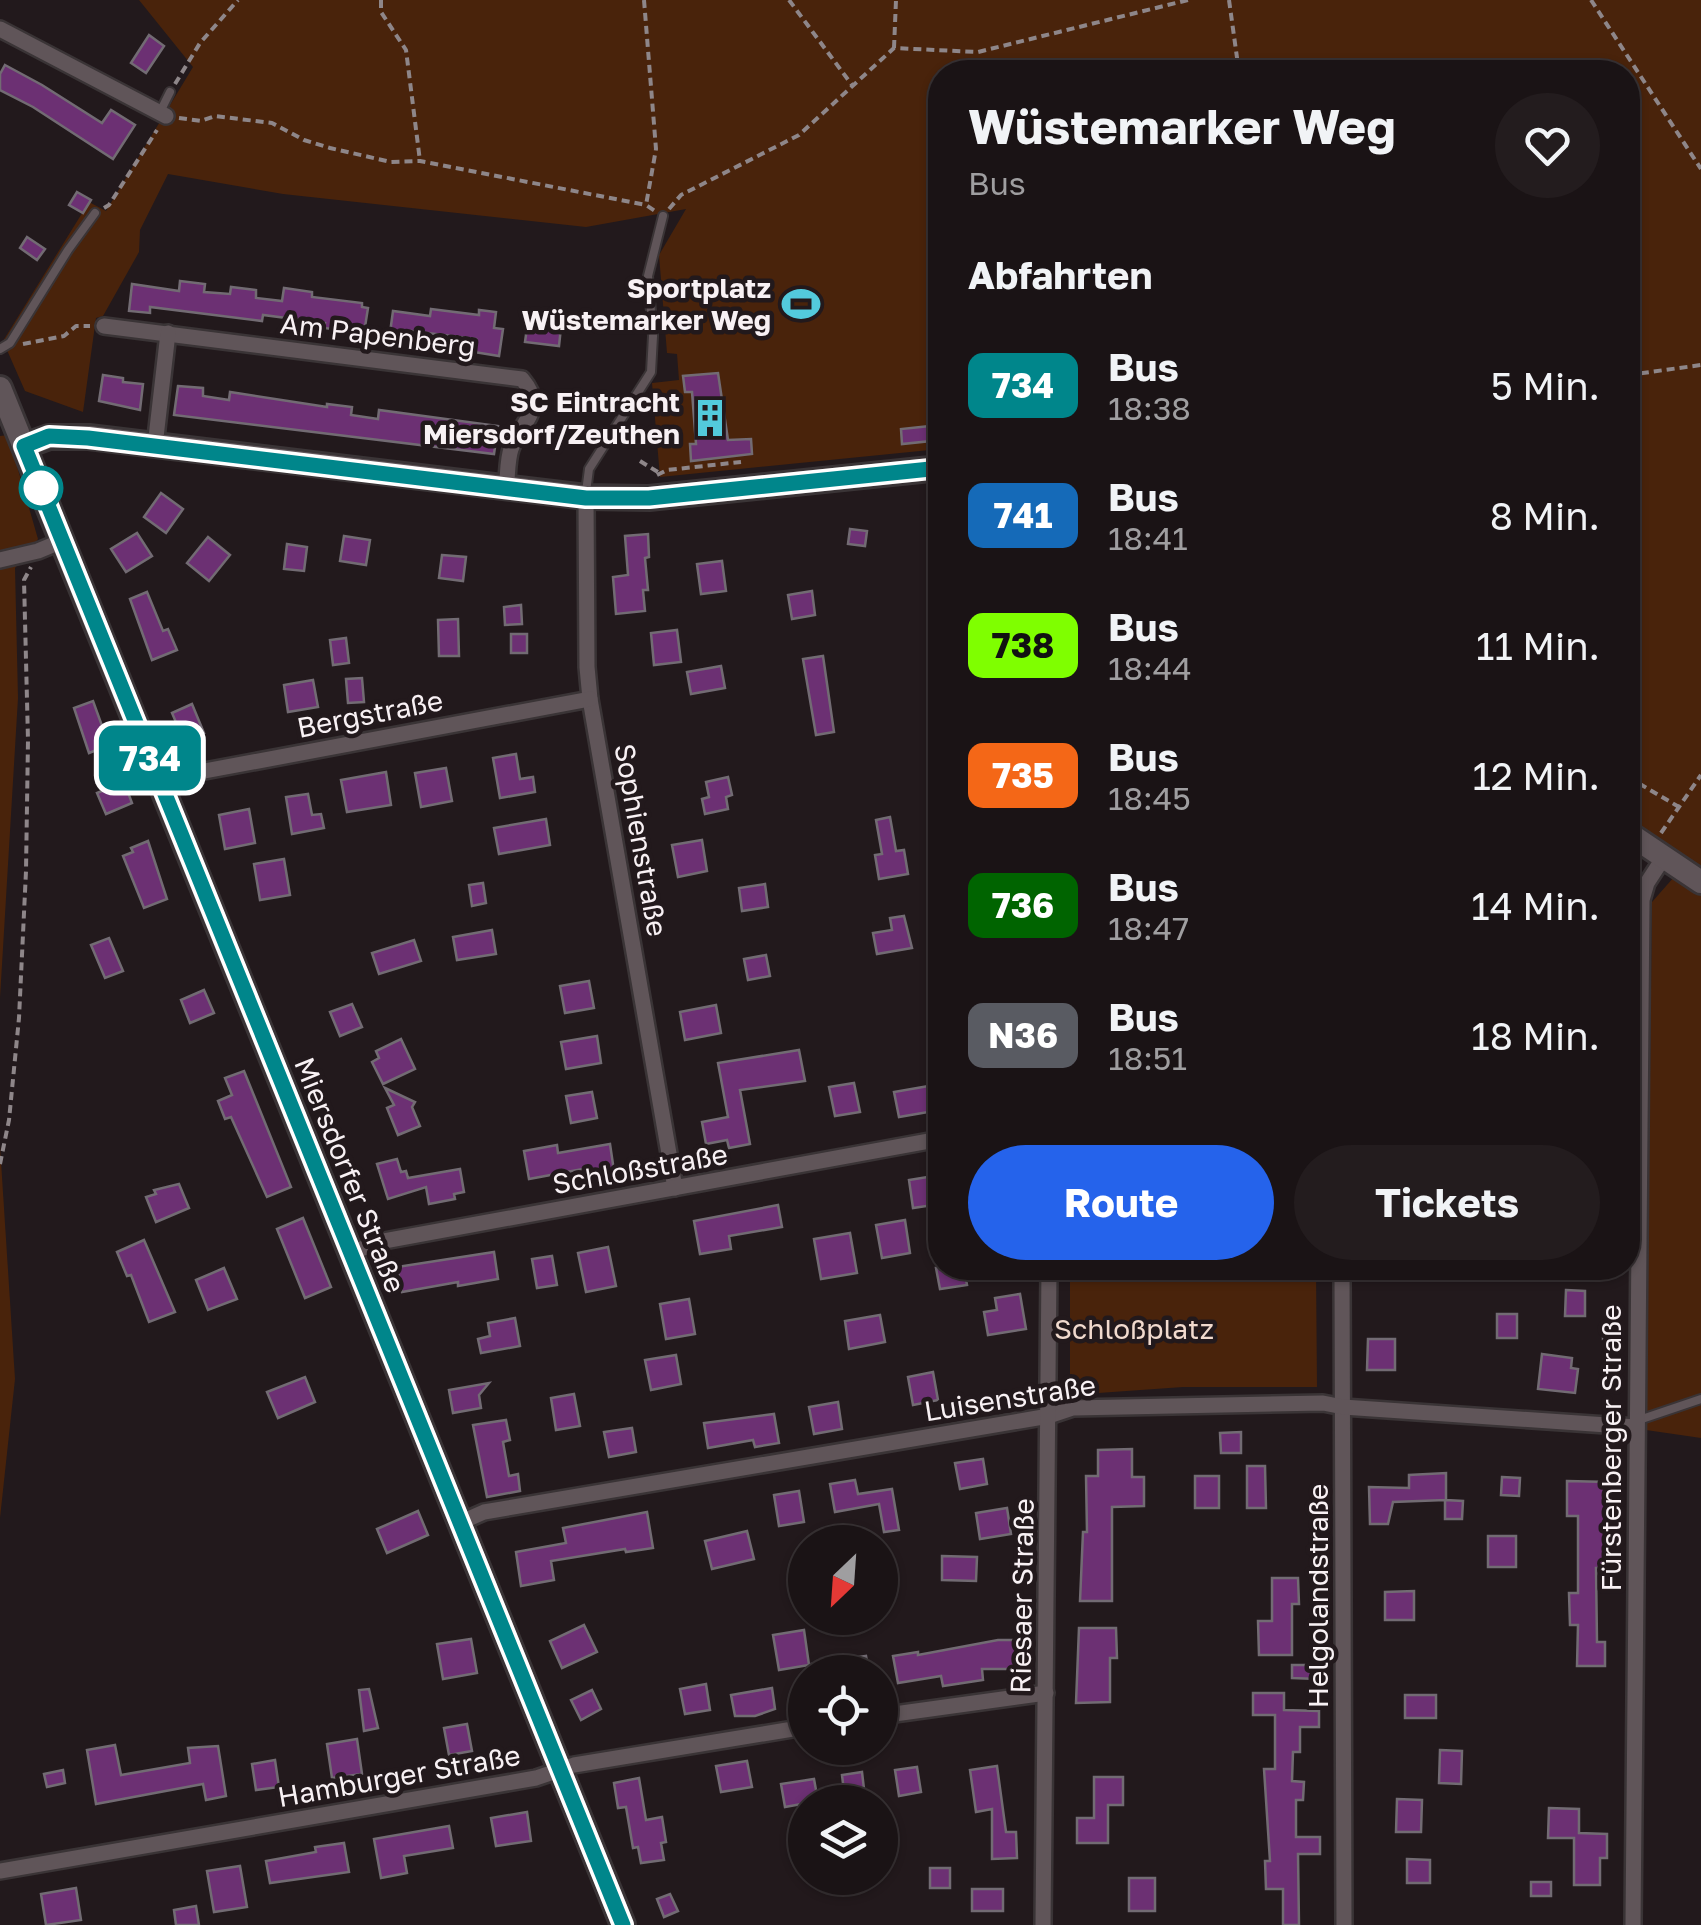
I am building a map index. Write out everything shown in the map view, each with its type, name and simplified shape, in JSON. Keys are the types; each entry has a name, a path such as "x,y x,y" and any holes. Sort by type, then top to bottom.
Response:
{"street":[{"path":"0,30 163,114"},
{"name":"Am Papenberg","path":"104,326 522,379 532,391 534,405 510,450 506,489"},
{"path":"155,446 168,334"},
{"name":"Miersdorfer Straße","path":"0,388 622,1925"},
{"path":"24,446 62,435 586,498 649,498 928,469"},
{"name":"Sophienstraße","path":"586,498 590,699 676,1188"},
{"path":"0,560 62,542"},
{"name":"Bergstraße","path":"160,784 178,776 590,699"},
{"path":"1640,837 1663,845 1701,882"},
{"name":"Fürstenberger Straße","path":"1640,1075 1642,900 1663,845"},
{"name":"Schloßstraße","path":"350,1253 384,1241 928,1141"},
{"name":"Riesaer Straße","path":"1044,1925 1049,1280"},
{"name":"Helgolandstraße","path":"1342,1280 1344,1925"},
{"name":"Fürstenberger Straße","path":"1632,1925 1638,1280"},
{"name":"Luisenstraße","path":"459,1523 484,1512 1049,1416 1073,1408 1323,1403 1636,1424"},
{"path":"898,1714 1046,1693"},
{"name":"Hamburger Straße","path":"0,1871 788,1731"}],"lane":[{"path":"163,114 170,92"},
{"path":"1,349 10,343 96,213"},
{"path":"586,498 590,469 651,372 653,336 648,276 663,216"},
{"path":"1636,1424 1701,1399"}],"path":[{"path":"170,92 200,43 238,0"},
{"path":"380,0 381,12 406,50 420,161"},
{"path":"644,0 656,149 646,205"},
{"path":"790,0 853,86"},
{"path":"96,213 109,206 163,114 201,121 215,116 272,123 330,148 391,162 420,161 646,205 663,216 681,195 799,135 894,48 896,0"},
{"path":"894,48 978,52 1188,0"},
{"path":"1228,0 1236,60"},
{"path":"1592,0 1631,60"},
{"path":"1640,74 1701,169"},
{"path":"1,349 64,336 76,326 104,326"},
{"path":"1640,373 1701,365"},
{"path":"640,460 661,474"},
{"path":"652,477 667,470 740,462"},
{"path":"0,1164 9,1120 19,1018 28,740 24,580 34,562"},
{"path":"1663,845 1680,806 1701,775"},
{"path":"1640,784 1680,806"}],"green space":[{"path":"139,0 1701,0 1701,1438 1646,1430 1652,902 1674,877 1640,855 1640,60 928,60 928,450 660,477 652,383 679,380 677,354 667,353 659,255 686,209 586,227 283,194 168,174 140,230 139,252 103,316 96,318 83,412 25,391 3,341 89,202 106,211 193,67"},
{"path":"8,435 38,539 15,568 18,698 0,998 0,436"},
{"path":"0,1146 15,1379 0,1518"},
{"name":"Schloßplatz","path":"1070,1280 1316,1280 1317,1387 1183,1387 1070,1395"}],"building":[{"path":"149,35 164,46 146,73 131,63"},
{"path":"5,65 102,123 111,110 135,125 113,159 0,90 0,74"},
{"path":"77,192 91,200 83,213 69,205"},
{"path":"27,237 45,249 37,260 20,248"},
{"path":"180,281 205,284 204,292 230,294 231,287 256,290 256,298 282,301 284,288 312,292 312,297 362,303 362,307 368,308 364,333 324,328 325,323 263,315 262,321 150,307 150,313 129,311 132,284 179,291"},
{"path":"431,309 479,315 479,310 496,312 494,328 503,329 499,356 474,352 476,339 411,331 410,343 389,340 393,311 430,316"},
{"path":"529,314 562,318 559,346 525,342"},
{"name":"SC Eintracht Miersdorf/Zeuthen","path":"718,373 728,440 751,439 752,454 691,461 690,444 696,444 692,392 685,392 683,376"},
{"path":"103,375 143,384 140,410 99,401"},
{"path":"178,386 203,388 203,396 229,400 230,392 327,407 352,407 351,415 378,419 379,410 498,426 494,454 174,415"},
{"path":"928,426 928,441 902,444 901,429"},
{"path":"161,493 183,509 166,533 144,517"},
{"path":"850,529 867,531 865,546 848,544"},
{"path":"137,533 152,556 126,572 111,549"},
{"path":"648,534 645,611 616,614 613,577 628,575 625,536"},
{"path":"344,536 370,540 366,565 340,561"},
{"path":"208,537 230,555 209,581 187,563"},
{"path":"287,544 307,547 304,571 284,569"},
{"path":"442,555 466,557 463,581 439,578"},
{"path":"722,561 726,591 701,594 697,564"},
{"path":"812,591 815,615 792,619 788,595"},
{"path":"147,592 163,631 168,629 177,650 152,660 130,599"},
{"path":"521,605 522,624 505,625 504,607"},
{"path":"458,619 459,656 439,656 438,620"},
{"path":"677,630 681,662 654,665 651,633"},
{"path":"511,634 527,634 527,653 511,653"},
{"path":"346,638 349,663 333,665 330,640"},
{"path":"823,656 834,732 816,735 803,659"},
{"path":"721,666 725,688 691,694 687,672"},
{"path":"362,678 364,702 348,703 346,679"},
{"path":"313,680 318,707 288,712 284,685"},
{"path":"93,701 109,745 89,753 74,708"},
{"path":"192,704 204,733 184,741 172,713"},
{"path":"516,754 520,779 533,777 535,792 500,798 493,758"},
{"path":"446,768 452,801 421,807 415,773"},
{"path":"386,772 391,805 347,812 341,780"},
{"path":"728,777 732,795 726,797 728,809 705,814 702,799 709,797 706,782"},
{"path":"124,782 132,803 106,814 97,793"},
{"path":"308,794 312,815 321,814 324,828 292,834 286,797"},
{"path":"249,809 255,843 225,849 219,815"},
{"path":"890,817 896,851 904,850 908,874 879,879 875,855 882,854 876,820"},
{"path":"546,819 550,845 499,854 494,828"},
{"path":"702,840 707,871 678,877 672,845"},
{"path":"148,841 167,899 144,908 123,856"},
{"path":"284,859 290,895 260,900 254,864"},
{"path":"483,883 486,903 472,906 469,885"},
{"path":"765,884 768,907 742,911 739,888"},
{"path":"904,916 912,948 877,954 873,933 892,930 890,918"},
{"path":"492,930 496,954 457,960 453,937"},
{"path":"109,938 123,971 105,978 91,945"},
{"path":"414,940 421,961 379,974 372,953"},
{"path":"766,955 770,976 748,980 744,959"},
{"path":"589,981 594,1008 565,1013 560,986"},
{"path":"204,990 214,1013 190,1023 181,1000"},
{"path":"352,1004 362,1027 340,1036 330,1012"},
{"path":"716,1005 721,1033 685,1040 680,1012"},
{"path":"597,1036 601,1063 566,1069 561,1042"},
{"path":"401,1039 415,1069 383,1084 372,1062 379,1058 376,1051"},
{"path":"799,1050 805,1081 740,1090 750,1144 729,1148 727,1140 706,1144 702,1122 728,1117 718,1063"},
{"path":"244,1071 291,1187 267,1197 231,1117 225,1119 218,1101 232,1095 225,1078"},
{"path":"854,1083 860,1112 835,1116 829,1087"},
{"path":"928,1086 928,1112 899,1117 894,1092"},
{"path":"385,1088 415,1102 412,1107 420,1126 398,1135 387,1108 394,1105"},
{"path":"592,1092 597,1118 571,1123 566,1096"},
{"path":"610,1144 614,1171 584,1176 583,1169 529,1179 524,1151 557,1145 558,1153"},
{"path":"397,1159 401,1172 406,1171 408,1178 460,1169 464,1192 454,1194 455,1199 429,1204 426,1187 388,1199 377,1164"},
{"path":"928,1177 928,1206 913,1208 909,1180"},
{"path":"179,1184 189,1208 156,1222 146,1197 156,1194 154,1190"},
{"path":"778,1205 782,1227 729,1236 731,1249 700,1254 694,1221"},
{"path":"303,1218 331,1287 305,1298 277,1229"},
{"path":"905,1220 910,1253 882,1258 876,1225"},
{"path":"850,1233 857,1273 821,1279 814,1239"},
{"path":"144,1240 175,1312 149,1322 131,1275 127,1276 117,1252"},
{"path":"608,1247 616,1286 586,1292 578,1253"},
{"path":"494,1252 498,1279 402,1292 397,1267"},
{"path":"552,1256 557,1285 537,1288 532,1259"},
{"path":"224,1268 237,1299 208,1310 196,1280"},
{"path":"938,1280 966,1280 967,1285 940,1289"},
{"path":"1566,1290 1585,1291 1585,1316 1565,1316"},
{"path":"1020,1294 1026,1329 988,1335 984,1312 997,1310 995,1298"},
{"path":"689,1299 695,1334 666,1339 660,1304"},
{"path":"1497,1314 1517,1314 1517,1338 1497,1338"},
{"path":"880,1315 885,1342 849,1349 845,1321"},
{"path":"515,1318 520,1346 481,1353 478,1339 490,1336 488,1323"},
{"path":"1603,1324 1618,1324 1618,1339 1603,1339"},
{"path":"1368,1339 1395,1339 1395,1370 1367,1370"},
{"path":"1542,1354 1572,1358 1571,1368 1578,1369 1575,1393 1538,1389"},
{"path":"676,1355 681,1384 651,1390 645,1360"},
{"path":"933,1372 938,1400 913,1405 908,1377"},
{"path":"305,1377 315,1402 278,1418 267,1392"},
{"path":"489,1383 479,1395 481,1408 453,1413 449,1390"},
{"path":"574,1394 580,1426 556,1430 551,1398"},
{"path":"838,1402 842,1429 814,1434 809,1407"},
{"path":"774,1414 779,1443 755,1447 753,1440 708,1448 704,1423"},
{"path":"506,1420 510,1440 503,1442 509,1476 518,1474 520,1491 487,1497 473,1425"},
{"path":"632,1428 636,1452 609,1457 604,1432"},
{"path":"1241,1432 1241,1453 1221,1453 1220,1433"},
{"path":"1132,1449 1132,1477 1144,1477 1144,1506 1112,1507 1112,1601 1080,1601 1083,1532 1087,1532 1086,1476 1098,1476 1098,1450"},
{"path":"983,1459 987,1484 960,1489 955,1463"},
{"path":"1247,1466 1265,1466 1266,1508 1247,1508"},
{"path":"1446,1473 1446,1500 1463,1501 1462,1519 1445,1519 1445,1500 1393,1502 1388,1524 1370,1524 1369,1487 1409,1488 1409,1475"},
{"path":"1195,1476 1219,1476 1219,1508 1195,1508"},
{"path":"1502,1477 1520,1478 1519,1496 1501,1495"},
{"path":"855,1480 858,1494 892,1489 899,1530 898,1525 883,1525 879,1504 835,1512 830,1484"},
{"path":"1567,1481 1609,1482 1607,1568 1596,1568 1597,1642 1605,1642 1605,1666 1577,1666 1578,1625 1570,1625 1569,1593 1578,1593 1578,1516 1567,1516"},
{"path":"799,1491 804,1522 779,1526 774,1495"},
{"path":"1007,1508 1011,1534 980,1539 976,1513"},
{"path":"418,1511 428,1535 387,1553 377,1529"},
{"path":"647,1512 653,1548 551,1561 554,1580 521,1586 516,1552 566,1543 563,1528"},
{"path":"747,1531 754,1559 712,1569 705,1541"},
{"path":"1488,1536 1516,1536 1516,1567 1488,1567"},
{"path":"942,1556 977,1557 976,1581 942,1580"},
{"path":"1272,1578 1298,1578 1299,1604 1292,1604 1292,1655 1259,1655 1258,1621 1272,1621"},
{"path":"1414,1591 1414,1620 1385,1620 1385,1592"},
{"path":"584,1625 597,1652 562,1668 550,1641"},
{"path":"1079,1628 1116,1628 1117,1658 1110,1658 1110,1702 1076,1703"},
{"path":"773,1635 805,1635 808,1655 788,1655 788,1668 779,1670"},
{"path":"471,1639 477,1673 443,1679 437,1644"},
{"path":"998,1640 1022,1640 1021,1669 982,1669 983,1680 943,1686 941,1676 898,1683 898,1655"},
{"path":"1292,1665 1317,1665 1317,1679 1292,1678"},
{"path":"706,1684 710,1710 685,1714 680,1689"},
{"path":"772,1688 775,1709 755,1716 735,1716 731,1695"},
{"path":"369,1689 378,1728 364,1731 359,1690"},
{"path":"592,1690 601,1709 581,1720 571,1700"},
{"path":"1253,1693 1284,1693 1284,1710 1319,1711 1319,1727 1300,1727 1300,1752 1293,1752 1292,1781 1304,1782 1303,1800 1296,1800 1296,1837 1320,1837 1320,1854 1298,1854 1299,1925 1283,1925 1283,1889 1266,1889 1265,1861 1270,1861 1264,1769 1275,1769 1275,1715 1253,1715"},
{"path":"1405,1695 1436,1695 1436,1718 1405,1718"},
{"path":"467,1724 472,1751 449,1755 444,1728"},
{"path":"357,1739 362,1774 332,1778 327,1744"},
{"path":"115,1745 121,1775 190,1763 188,1748 218,1746 226,1796 206,1800 203,1784 96,1804 87,1750"},
{"path":"1440,1750 1462,1751 1461,1784 1439,1783"},
{"path":"275,1760 279,1787 256,1790 252,1764"},
{"path":"747,1761 752,1787 721,1792 716,1766"},
{"path":"997,1766 1006,1832 1016,1832 1017,1858 992,1859 992,1809 976,1812 970,1770"},
{"path":"917,1767 921,1792 899,1796 895,1770"},
{"path":"63,1770 65,1783 47,1787 44,1774"},
{"path":"862,1772 864,1785 843,1785 842,1775"},
{"path":"1094,1777 1123,1777 1123,1805 1108,1805 1108,1843 1077,1843 1077,1818 1094,1818"},
{"path":"639,1778 646,1820 662,1817 664,1860 641,1863 638,1847 633,1848 626,1807 618,1808 614,1783"},
{"path":"814,1779 815,1785 788,1785 785,1807 781,1784"},
{"path":"1397,1799 1422,1800 1421,1832 1396,1832"},
{"path":"1549,1808 1579,1809 1579,1833 1607,1834 1607,1858 1600,1858 1600,1885 1574,1885 1574,1838 1548,1838"},
{"path":"527,1812 531,1841 496,1846 491,1818"},
{"path":"449,1826 453,1848 404,1856 407,1873 381,1878 374,1839"},
{"path":"344,1843 349,1872 270,1883 266,1861"},
{"path":"1407,1859 1430,1860 1430,1883 1407,1883"},
{"path":"240,1866 247,1907 214,1912 207,1871"},
{"path":"930,1868 950,1868 950,1888 930,1888"},
{"path":"1129,1878 1155,1878 1155,1911 1129,1911"},
{"path":"1531,1882 1551,1882 1551,1896 1531,1896"},
{"path":"76,1888 81,1920 46,1925 41,1894"},
{"path":"972,1889 1003,1889 1003,1911 972,1911"},
{"path":"670,1894 678,1911 664,1917 657,1899"},
{"path":"196,1906 199,1925 176,1925 174,1910"}],"bus line":[{"name":"734","path":"623,1925 24,446 62,435 586,498 649,498 928,469"}],"place":[{"name":"Sportplatz Wüstemarker Weg","path":"801,304"},
{"name":"SC Eintracht Miersdorf/Zeuthen","path":"710,418"}]}
